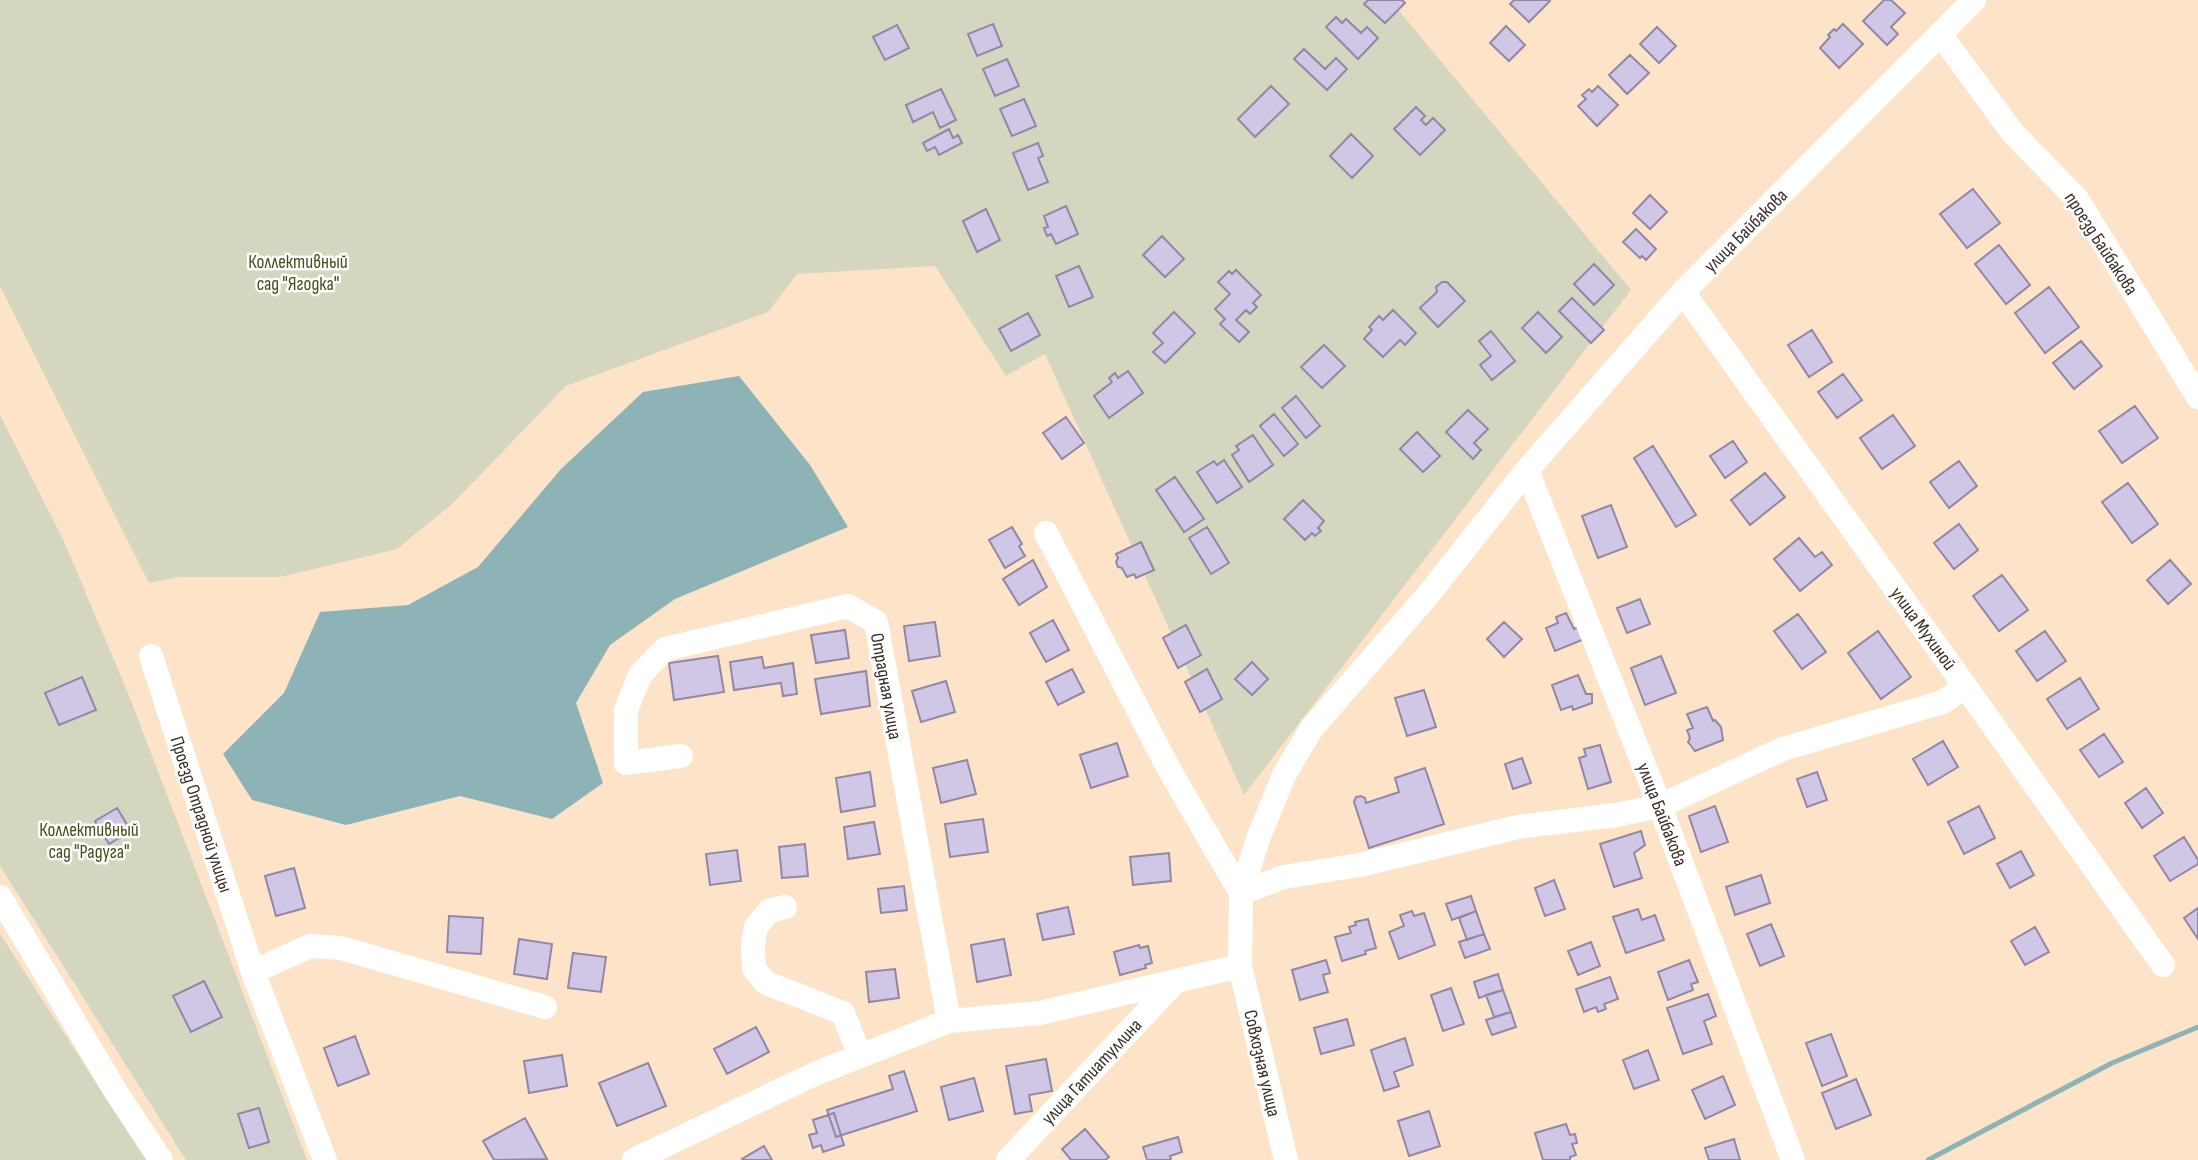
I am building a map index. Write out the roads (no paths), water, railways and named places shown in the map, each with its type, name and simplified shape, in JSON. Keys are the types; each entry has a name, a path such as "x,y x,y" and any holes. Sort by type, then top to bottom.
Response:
{"street":[{"name":"улица Байбакова","path":"1240,965 1241,893 1258,839 1284,775 1312,728 1428,595 1527,470 1683,292 1974,0"},
{"name":"проезд Байбакова","path":"1940,34 2012,132 2077,199 2198,397"},
{"name":"улица Мухиной","path":"1683,292 2163,965"},
{"name":"улица Байбакова","path":"1527,470 1660,806 1794,1160"},
{"path":"1046,533 1170,771 1241,893 1284,877 1360,865 1518,827 1616,815 1660,806 1783,749 1943,702 1965,686"},
{"name":"Отрадная улица","path":"681,756 626,763 626,710 640,676 665,649 848,606 876,622 949,1021"},
{"name":"Проезд Отрадной улицы","path":"151,656 253,972 325,1160"},
{"path":"0,897 109,1080 161,1160"},
{"path":"785,907 769,911 756,927 754,969 766,983 843,1013 860,1056"},
{"path":"253,972 310,946 341,948 545,1007"},
{"path":"634,1160 817,1073 949,1021 1040,1013 1240,965"},
{"name":"Совхозная улица","path":"1240,965 1286,1160"},
{"name":"улица Гатиатуллина","path":"1008,1160 1175,982"}],"water":[{"path":"739,376 810,465 848,527 675,599 610,645 576,703 603,783 552,819 460,796 346,825 252,800 223,754 284,693 320,612 408,605 478,567 561,469 643,392"}],"waterway":[{"path":"1928,1160 2112,1063 2198,1027"}],"park label":[{"name":"Коллективный сад \"Ягодка\"","path":"298,272"},
{"name":"Коллективный сад \"Радуга\"","path":"89,840"}]}
